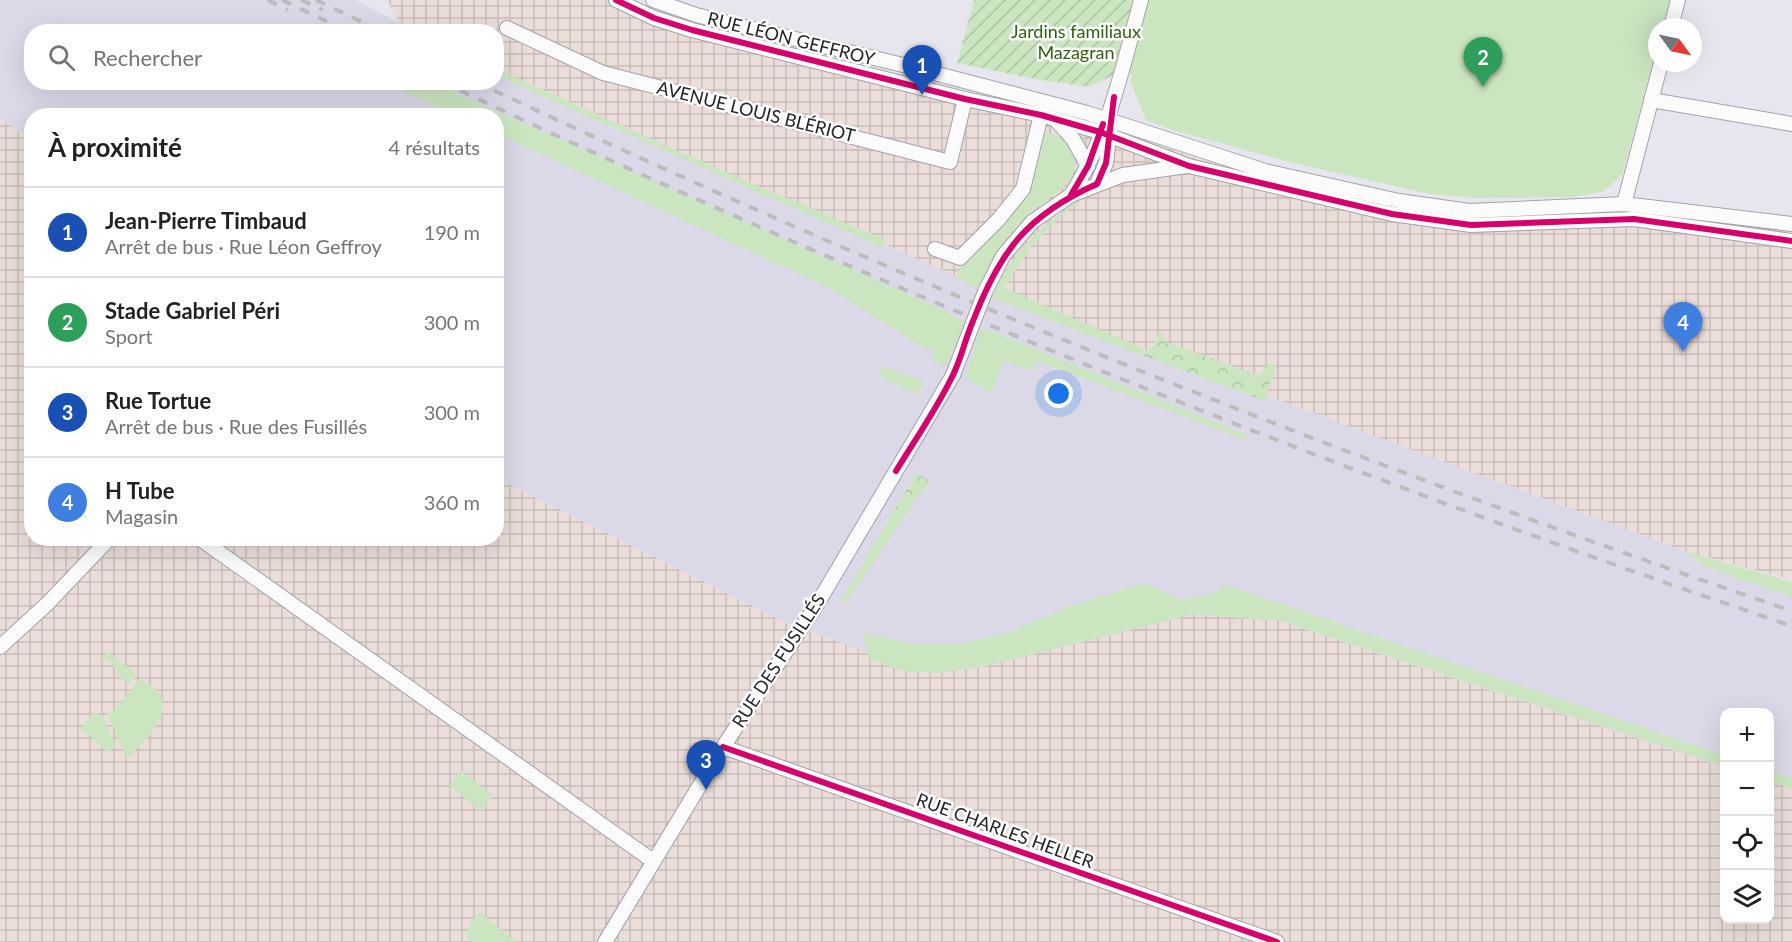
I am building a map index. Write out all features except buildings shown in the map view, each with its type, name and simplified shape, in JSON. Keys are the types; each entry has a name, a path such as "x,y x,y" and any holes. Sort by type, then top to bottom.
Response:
{"street":[{"name":"RUE LÉON GEFFROY","path":"616,0 654,18 692,30 965,99 1056,120 1107,127"},
{"name":"RUE LÉON GEFFROY","path":"652,0 680,5 1032,98 1107,127"},
{"path":"1097,184 1106,164 1107,127 1141,0"},
{"path":"1673,18 1678,0"},
{"name":"AVENUE LOUIS BLÉRIOT","path":"507,28 603,73 950,162 965,99"},
{"path":"1624,204 1659,72"},
{"path":"1651,100 1792,124"},
{"path":"935,249 960,258 998,220 1023,189 1041,115"},
{"path":"1056,120 1073,139 1088,166"},
{"path":"1071,195 1107,127"},
{"path":"1107,127 1189,166 1392,214 1471,225 1634,219 1792,242"},
{"path":"1107,127 1265,171 1399,201 1469,211 1624,204 1792,224"},
{"path":"1071,195 1123,175 1189,166"},
{"name":"RUE DES FUSILLÉS","path":"605,942 723,747 816,606 953,375 984,292 1003,256 1032,222 1071,195"},
{"path":"0,647 47,604 103,546"},
{"path":"210,546 653,861"},
{"name":"RUE CHARLES HELLER","path":"723,747 1277,942"}],"shaded area":[{"path":"0,0 355,0 401,24 24,24 24,90 504,90 504,72 999,296 1684,551 1792,582 1792,789 1774,782 1774,708 1720,708 1720,766 1281,621 1195,614 982,667 913,670 785,622 504,482 504,108 24,108 24,135 0,118"},
{"path":"387,0 616,0 654,18 899,82 1066,113 1211,163 1296,185 1402,208 1465,217 1652,210 1792,223 1792,580 1684,551 999,296 504,72 504,24 399,24"},
{"path":"0,118 24,135 24,546 504,546 504,482 785,622 913,670 982,667 1195,614 1281,621 1720,766 1720,924 1774,924 1774,782 1792,789 1792,942 0,942"}],"green space":[{"name":"Jardins familiaux Mazagran","path":"974,0 1133,0 1112,76 1089,87 957,63"},
{"path":"1148,0 1670,0 1665,18 1648,18 1648,72 1650,72 1622,175 1603,192 1573,197 1476,198 1430,194 1293,163 1172,130 1146,120 1130,81 1132,75 1127,71"},
{"path":"504,72 704,163 886,240 881,247 504,79"},
{"path":"400,90 449,90 489,108 440,108"},
{"path":"504,115 941,309 965,322 945,367 933,361 935,350 924,348 829,288 504,137"},
{"path":"1044,133 1058,136 1071,147 1076,165 1073,174 1067,184 1031,213 994,255 978,289 956,277 965,260 1024,198 1031,186"},
{"path":"1079,199 1081,201 1062,215 1033,244 1004,288 1144,349 1143,356 992,298 1008,267 1028,242"},
{"path":"980,329 990,331 1247,435 1245,440 1038,361 1030,371 1004,360 992,393 966,379"},
{"path":"1160,330 1166,342 1260,376 1268,363 1276,365 1265,401 1143,356 1154,345"},
{"path":"882,366 924,382 918,395 878,376"},
{"path":"916,473 931,482 917,498 895,531 886,524"},
{"path":"886,524 895,531 848,599 842,605 839,604"},
{"path":"1684,551 1792,582 1792,597 1706,567"},
{"path":"1143,583 1181,600 1213,594 1225,585 1720,754 1720,765 1281,621 1195,614 982,667 939,673 903,671 870,659 862,632 913,644 961,644 1008,633 1068,607"},
{"path":"107,652 134,672 135,677 129,684 119,677 113,665 100,660"},
{"path":"140,679 155,689 161,697 162,715 151,733 131,756 126,757 107,713 115,710"},
{"path":"93,712 103,716 116,746 107,752 81,728"},
{"path":"461,770 493,796 481,811 449,785"},
{"path":"1774,772 1792,778 1792,789 1774,782"},
{"path":"480,912 516,942 472,942 466,937 469,926"}],"railway":[{"path":"268,0 288,10"},
{"path":"282,0 332,24"},
{"path":"301,0 323,10"},
{"path":"316,0 366,24"},
{"path":"459,90 498,108"},
{"path":"493,90 799,228 1127,365 1458,493 1792,611"},
{"path":"504,111 773,233 1109,374 1449,505 1792,626"}],"cycle path":[{"path":"616,0 654,18 692,30 965,99 1041,115 1100,132 1189,166 1392,214 1471,225 1634,219 1792,241"},
{"path":"896,471 952,377 983,296 1006,255 1034,223 1052,209 1097,184 1106,163 1114,97"},
{"path":"1071,195 1088,166 1103,124"},
{"path":"723,747 1277,942"}],"place":[{"name":"Stade Gabriel Péri","path":"1483,87"},
{"name":"Jean-Pierre Timbaud","path":"922,95"},
{"name":"H Tube","path":"1683,352"},
{"name":"Rue Tortue","path":"706,790"}]}
